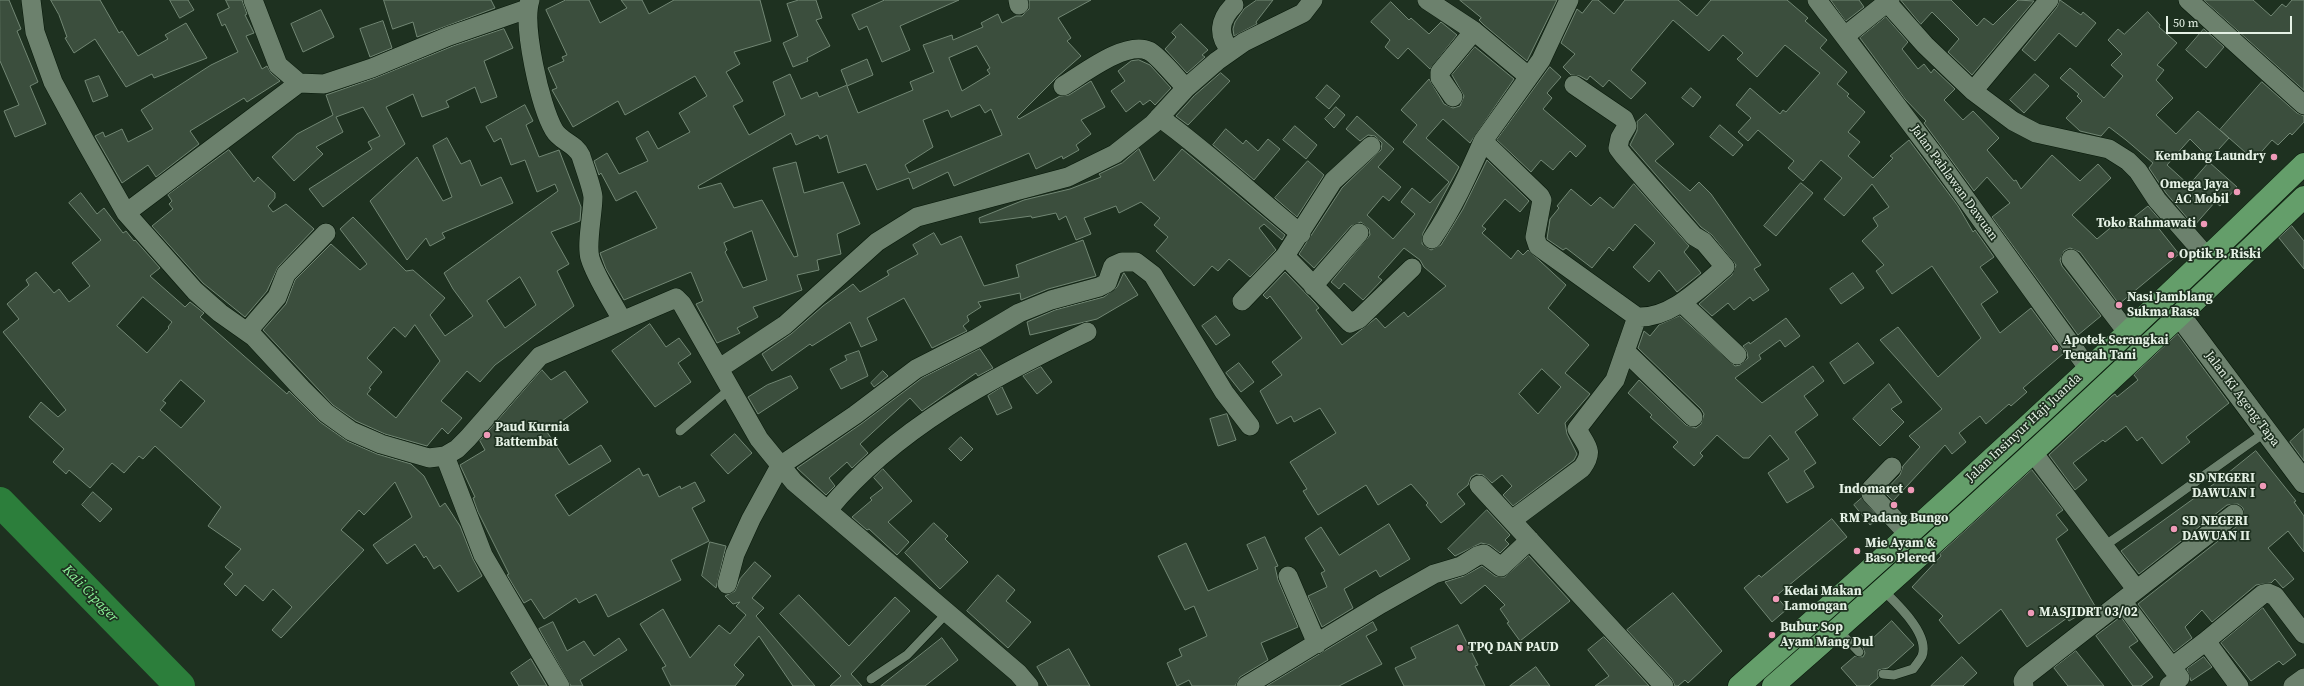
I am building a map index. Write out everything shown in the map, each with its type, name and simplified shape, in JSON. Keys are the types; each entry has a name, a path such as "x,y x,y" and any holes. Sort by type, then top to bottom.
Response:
{"highway":[{"name":"Jalan Insinyur Haji Juanda","path":"1739,686 1821,614 2128,332 2208,258 2304,164"},
{"name":"Jalan Insinyur Haji Juanda","path":"1780,684 2180,316 2304,198"},
{"path":"1867,572 1883,590"},
{"path":"1821,614 1838,630"}],"street":[{"path":"31,0 35,32 53,82 126,213 195,291 254,337 321,408 351,431 381,444 429,458 445,456 457,449 468,438 540,356 673,297 678,299 720,368 730,389 759,439 794,482 1018,673 1028,686"},
{"path":"253,0 278,65 299,83 324,84 372,68 529,5 532,56 548,117 554,131 564,141 574,145 580,156 593,197 590,258 622,320"},
{"path":"1427,0 1474,31 1528,76"},
{"path":"1432,239 1464,186 1483,141 1528,76 1541,60 1569,0"},
{"name":"Jalan Pahlawan Dawuan","path":"1817,0 1938,160 2088,368"},
{"path":"1973,91 2049,0"},
{"path":"2188,0 2304,105"},
{"path":"1845,36 1888,1 1925,45 1973,91 2028,130 2109,149 2128,161 2138,171 2157,200 2208,258"},
{"path":"720,368 785,324 877,242 917,217 1068,176 1115,154 1159,117 1186,88 1231,51 1302,4"},
{"path":"1231,51 1224,43 1221,34 1221,22 1234,5"},
{"path":"1453,98 1440,78 1440,72 1474,31"},
{"path":"1063,86 1125,50 1139,48 1150,51 1186,88"},
{"path":"126,213 299,83"},
{"path":"1483,141 1542,200 1535,237 1538,246 1637,317 1646,317 1682,303 1725,267 1712,251 1694,236 1618,148 1620,138 1627,126 1624,119 1574,85"},
{"path":"1159,117 1192,142 1269,209 1301,234"},
{"path":"1242,301 1285,256 1301,234 1333,181 1371,146"},
{"path":"1313,286 1359,233"},
{"path":"247,332 277,297 286,274 326,234"},
{"path":"1285,256 1350,324 1359,319 1412,268"},
{"path":"2071,259 2128,332"},
{"path":"727,584 735,554 751,519 780,466 856,415 916,369 977,338 1019,312 1051,300 1099,287 1107,283 1113,266 1122,262 1136,262 1153,275 1224,392 1250,426"},
{"path":"1682,303 1737,355"},
{"name":"Jalan Ki Ageng Tapa","path":"2180,316 2267,431 2303,474"},
{"path":"1512,520 1582,468 1589,459 1589,450 1577,429 1615,380 1637,317"},
{"path":"828,510 861,473 953,403 1008,370 1087,332"},
{"path":"1626,351 1693,417"},
{"path":"2032,451 2104,546 2129,595 2177,679 2206,641 2263,594 2268,593 2274,596 2304,634"},
{"path":"445,456 483,554 560,686"},
{"path":"1892,467 1871,489 1871,494 1908,534"},
{"path":"1479,485 1664,686"},
{"path":"2024,686 2023,681 2026,676 2234,514"},
{"path":"1246,686 1381,604 1434,574 1461,566 1477,556 1484,554 1501,567 1530,540"},
{"path":"1288,576 1317,644"},
{"path":"2206,641 2238,686"},
{"path":"2293,686 2304,678"}],"lane":[{"path":"680,431 730,389"},
{"path":"2104,546 2163,507 2183,489 2267,431"},
{"path":"1883,590 1914,624 1922,639 1922,655 1913,669 1894,674 1883,674"},
{"path":"870,679 907,655 947,613"},
{"path":"1838,630 1859,652"}],"building":[{"path":"0,0 9,0 21,29 17,31 38,82 30,86 46,124 15,137 4,111 19,105 0,61"},
{"path":"51,0 100,0 119,33 122,31 138,56 168,39 165,35 186,23 207,58 154,78 152,74 126,87 95,39 74,53 65,38 67,37 59,15"},
{"path":"170,0 188,0 194,10 180,18"},
{"path":"226,0 242,0 247,14 245,15 254,33 246,36 262,69 267,66 271,73 280,81 247,102 244,98 190,131 199,144 156,177 148,165 122,183 95,136 103,132 105,137 122,129 128,142 153,129 141,110 211,65 238,52 225,24 222,26 217,14 229,8"},
{"path":"384,0 491,0 495,8 417,37 413,22 393,29"},
{"path":"566,0 589,0 600,23 627,8 621,0 642,0 649,14 674,0 760,0 771,41 734,52 740,64 726,72 743,101 733,106 749,135 785,115 773,82 790,74 801,99 817,92 819,97 847,85 841,70 867,59 873,75 847,86 858,113 913,90 910,82 934,72 923,45 952,35 953,40 983,27 981,23 998,14 1002,23 1016,16 1022,16 1029,9 1029,0 1091,0 1058,18 1071,38 1067,41 1081,56 1057,77 1017,117 1019,119 1060,96 1069,95 1091,81 1105,107 1081,120 1091,134 1076,145 1079,150 1063,159 1062,156 1036,169 1029,153 954,186 948,172 913,189 909,178 877,190 866,164 838,173 827,135 820,139 818,135 796,145 791,133 698,186 699,189 721,183 734,208 762,200 794,257 798,256 773,168 796,162 804,193 843,182 860,224 837,234 841,254 817,260 819,270 797,275 802,290 753,307 758,317 737,328 740,333 717,343 696,304 703,301 691,272 624,300 606,269 600,253 657,228 636,191 616,201 601,173 599,175 594,161 607,153 619,174 648,161 636,138 648,131 658,149 690,132 679,113 707,96 695,76 625,115 618,101 573,127 552,90 557,88 548,68 564,61 562,57 567,55 546,10","holes":["977,46 990,68 987,70 990,74 962,91 949,58","980,105 985,113 991,109 1002,135 909,173 905,165 933,147 923,120 948,110 951,117","752,231 767,280 743,288 725,252 727,250 724,243"]},
{"path":"799,0 816,0 822,18 816,20 830,46 807,58 808,61 793,67 783,43 798,36 787,4"},
{"path":"885,0 959,0 900,26 910,50 882,62 867,26 859,30 852,15"},
{"path":"1257,0 1273,0 1256,22 1257,24 1234,36 1233,29 1235,22 1244,9"},
{"path":"1460,0 1557,0 1527,61 1484,25 1479,20 1481,18"},
{"path":"1593,0 1598,0 1614,14 1625,0 1678,0 1697,16 1711,0 1787,0 1808,18 1805,21 1827,40 1820,48 1847,72 1837,84 1849,94 1847,96 1865,112 1848,132 1860,142 1848,156 1873,178 1893,158 1890,156 1909,140 1958,206 1973,232 1975,230 1994,257 1980,267 1998,292 1981,304 2000,333 2031,308 2064,353 2023,388 2027,392 2011,406 2009,404 1986,424 1980,416 1959,433 1966,442 1952,454 1945,445 1893,501 1884,492 1900,475 1903,466 1920,447 1909,436 1942,409 1880,340 1898,327 1938,377 1981,338 1932,266 1892,294 1876,271 1884,265 1862,241 1878,226 1873,218 1889,207 1872,184 1844,216 1824,199 1842,178 1821,160 1803,181 1788,168 1794,161 1758,130 1748,141 1738,132 1751,118 1736,105 1750,88 1780,114 1783,110 1786,112 1820,73 1785,45 1757,77 1737,59 1743,53 1723,35 1709,51 1673,20 1631,70 1646,83 1631,99 1609,80 1603,87 1590,76 1587,80 1580,76 1571,75 1563,67 1575,54 1561,43 1577,9 1582,13"},
{"path":"1831,0 1859,0 1864,7 1846,21"},
{"path":"1901,0 1951,0 1977,26 1984,18 1993,25 2018,0 2034,1 1972,75 1948,52 1959,39 1932,12 1921,24"},
{"path":"2060,0 2081,15 2083,12 2096,23 2076,47 2059,33 2035,61 2022,50 2057,7"},
{"path":"2204,0 2253,0 2271,16 2282,4 2286,7 2292,0 2304,0 2304,90"},
{"path":"1391,2 1409,20 1411,18 1429,34 1441,22 1457,35 1430,69 1408,48 1398,59 1385,47 1390,40 1371,22"},
{"path":"321,10 334,37 303,52 291,24"},
{"path":"2148,12 2160,25 2159,27 2177,43 2157,65 2164,70 2156,80 2173,98 2156,115 2176,134 2198,111 2229,138 2210,159 2190,139 2167,165 2189,185 2209,162 2237,187 2220,206 2215,202 2194,226 2166,193 2149,168 2153,163 2126,140 2109,127 2101,136 2080,131 2066,118 2082,101 2077,96 2079,94 2060,78 2070,68 2104,98 2123,76 2111,65 2122,54 2108,40 2118,29 2124,34"},
{"path":"1886,17 1908,42 1902,49 1918,69 1924,64 1931,73 1934,69 1955,89 1944,100 1963,120 1973,111 1999,138 1987,150 2014,181 2016,180 2021,189 2052,155 2080,181 2098,164 2111,178 2072,215 2097,239 2115,224 2119,229 2148,206 2161,221 2156,225 2179,254 2119,304 2080,252 2070,248 2064,251 2060,260 2062,266 2101,316 2078,335 1992,217 2010,203 1987,177 1974,191 1924,123 1926,121 1905,99 1860,38"},
{"path":"383,21 392,48 370,57 360,29"},
{"path":"1181,24 1208,50 1202,55 1205,57 1187,73 1165,49 1176,37 1172,33"},
{"path":"504,29 513,48 484,61 497,97 481,103 475,87 446,101 449,107 422,117 413,94 386,107 405,144 323,207 309,189 372,149 368,142 380,136 363,107 336,117 343,132 316,147 323,154 294,181 272,157 297,134 333,115 326,95 375,78 453,46"},
{"path":"2204,29 2224,47 2206,68 2186,50"},
{"path":"1475,47 1514,79 1470,143 1443,119 1426,138 1459,167 1423,233 1422,244 1431,250 1441,245 1463,209 1487,160 1529,201 1520,212 1505,199 1482,226 1486,229 1482,233 1511,259 1518,250 1523,255 1528,250 1566,285 1548,308 1589,345 1565,373 1590,394 1565,423 1567,434 1577,454 1574,460 1513,506 1503,495 1512,486 1502,475 1492,483 1483,475 1476,474 1471,477 1468,485 1457,494 1465,504 1441,523 1426,505 1428,503 1411,484 1378,505 1366,485 1318,515 1303,491 1307,489 1290,462 1336,433 1320,408 1294,422 1291,416 1277,424 1260,391 1282,375 1272,362 1302,338 1270,296 1267,299 1263,295 1285,272 1319,308 1316,310 1342,345 1376,318 1385,328 1404,312 1408,317 1446,286 1424,267 1420,260 1404,248 1378,277 1382,280 1363,300 1344,283 1339,289 1331,282 1370,235 1369,229 1361,222 1351,226 1314,268 1299,254 1342,188 1381,150 1382,143 1375,136 1368,135 1360,141 1346,129 1357,116 1394,149 1378,167 1401,187 1389,201 1383,196 1367,215 1393,239 1415,214 1401,202 1412,188 1430,203 1449,182 1403,142 1417,125 1401,110 1429,79 1444,104 1453,108 1460,106 1464,96 1452,75","holes":["1542,369 1561,387 1538,414 1519,394"]},
{"path":"1139,60 1150,65 1171,88 1155,105 1150,100 1143,105 1140,101 1126,112 1111,91 1125,81 1118,71 1131,61"},
{"path":"1550,67 1561,77 1547,93 1552,98 1543,109 1586,146 1576,157 1570,151 1553,170 1541,160 1531,172 1497,140"},
{"path":"1221,73 1230,81 1188,125 1176,116 1194,96"},
{"path":"2035,74 2049,86 2024,113 2010,100"},
{"path":"99,76 108,96 93,102 85,81"},
{"path":"2262,82 2297,113 2304,116 2304,122 2292,135 2290,133 2278,145 2272,140 2254,160 2220,130"},
{"path":"1327,85 1340,96 1329,109 1316,98"},
{"path":"1691,88 1701,97 1693,107 1682,98"},
{"path":"525,105 533,121 526,125 539,157 559,150 581,207 580,221 551,232 569,264 557,271 574,306 495,365 480,382 467,371 441,401 462,418 448,434 442,428 427,446 385,434 356,421 333,405 263,330 286,304 295,280 331,244 360,270 367,264 340,229 353,217 406,271 413,270 445,298 430,315 445,336 473,316 453,289 444,273 558,191 555,184 537,192 525,160 511,165 501,138 494,142 486,127","holes":["520,277 536,305 505,328 487,301","415,325 440,361 396,418 367,394 371,389 369,388 382,372 367,358 394,327 405,337"]},
{"path":"1336,107 1345,115 1334,128 1325,119"},
{"path":"1646,114 1674,144 1655,161 1690,191 1699,182 1711,194 1761,265 1754,269 1769,290 1753,301 1750,297 1734,310 1728,303 1712,316 1699,304 1732,275 1736,265 1712,235 1701,227 1630,145 1637,131 1637,122"},
{"path":"1720,125 1743,145 1733,156 1710,137"},
{"path":"1295,126 1317,145 1306,159 1283,140"},
{"path":"1226,129 1243,144 1246,140 1258,151 1268,139 1280,149 1254,180 1213,145"},
{"path":"447,138 461,164 470,160 481,186 501,177 513,203 442,233 445,238 430,246 426,238 407,260 370,201 417,157 443,201 452,197 433,146"},
{"path":"1139,149 1154,181 1182,149 1285,235 1282,240 1264,224 1259,228 1276,250 1250,277 1229,259 1218,271 1212,266 1194,286 1156,251 1168,237 1154,225 1160,218 1141,202 1119,213 1116,206 1084,218 1091,234 1076,240 1066,216 1059,220 1056,213 1032,218 1031,216 980,223 979,218 1024,200 1070,189 1101,177 1099,174 1122,163"},
{"path":"229,150 254,182 258,177 275,193 275,198 268,206 273,212 286,204 314,229 278,267 267,291 245,317 203,283 152,226 173,209 169,204 172,201 168,195"},
{"path":"1308,161 1324,175 1297,217 1275,198"},
{"path":"1801,183 1813,193 1776,236 1764,226"},
{"path":"1634,184 1689,246 1684,252 1701,273 1677,292 1659,270 1649,282 1633,267 1655,243 1635,224 1613,251 1609,247 1592,268 1566,248 1563,250 1547,239 1550,219 1559,208 1557,206 1571,189 1591,206 1600,197 1613,208"},
{"path":"81,193 97,214 104,208 123,233 126,231 160,268 150,276 185,307 190,302 204,313 200,317 287,394 289,391 320,422 347,441 377,454 411,464 424,476 440,507 445,503 460,526 473,559 482,576 458,592 440,565 434,569 426,556 424,558 415,544 387,564 373,545 412,517 395,482 364,515 359,510 341,530 364,550 281,638 272,630 292,607 273,589 263,601 245,585 236,596 224,584 233,574 225,567 241,549 208,526 221,507 155,446 143,459 139,456 124,473 112,463 90,488 69,470 66,474 53,462 64,449 29,417 41,402 58,417 66,410 3,332 19,319 7,304 29,285 26,280 36,272 54,293 59,289 69,302 90,286 72,263 101,240 69,203","holes":["143,297 172,322 168,327 169,328 147,353 117,326","181,380 205,401 181,428 160,410 166,403 163,401"]},
{"path":"2292,226 2304,241 2304,269 2279,238"},
{"path":"934,233 941,245 961,236 984,286 1019,277 1016,265 1083,240 1096,276 1048,289 1021,300 1020,293 978,302 981,307 967,316 969,321 963,326 967,331 932,348 904,298 867,318 877,340 861,347 850,322 812,346 810,344 772,371 762,354 791,334 823,306 853,284 860,292 889,275 887,271 918,254 913,245"},
{"path":"1124,273 1138,295 1097,319 1030,335 1027,322 1055,310 1104,297 1117,287"},
{"path":"1853,273 1864,288 1841,304 1830,289"},
{"path":"1216,316 1230,335 1216,345 1202,326"},
{"path":"1680,316 1735,366 1740,365 1748,358 1747,352 1743,346 1749,342 1750,344 1786,318 1800,336 1785,347 1780,340 1759,355 1761,359 1735,378 1762,403 1813,366 1824,381 1804,396 1818,415 1795,432 1816,463 1804,471 1814,487 1787,503 1768,473 1789,459 1770,435 1749,458 1743,458 1717,435 1700,453 1703,456 1694,466 1673,447 1678,442 1650,417 1652,415 1628,393 1639,380 1686,425 1696,428 1701,424 1704,414 1701,409 1638,348 1644,331 1650,336 1659,325"},
{"path":"650,324 666,347 679,338 691,354 678,363 691,382 655,407 612,351"},
{"path":"2178,334 2229,403 2186,437 2190,442 2162,464 2142,437 2137,441 2126,426 2105,442 2103,440 2073,463 2087,480 2075,490 2049,455 2112,396 2115,394 2117,397 2138,380 2134,375"},
{"path":"1858,343 1874,363 1844,384 1830,363"},
{"path":"980,349 993,368 978,376 976,373 922,411 910,398 860,444 868,453 852,468 847,462 829,478 835,486 826,495 797,468 861,424 922,378"},
{"path":"859,351 868,376 841,389 830,369 847,360 845,356"},
{"path":"1239,363 1254,382 1241,392 1226,373"},
{"path":"1041,367 1052,382 1037,394 1023,376"},
{"path":"542,370 551,380 565,371 588,402 547,432 569,465 601,445 611,461 555,495 569,516 639,468 643,476 648,474 659,497 680,486 681,489 695,482 705,501 692,508 709,541 671,560 681,580 608,617 596,594 579,603 576,598 544,619 531,599 524,603 507,575 509,574 478,512 473,498 475,497 460,465 485,450 480,441"},
{"path":"883,371 888,376 874,387 871,383"},
{"path":"791,376 798,388 758,414 748,397 767,385"},
{"path":"1889,384 1902,402 1891,409 1904,422 1880,446 1853,419"},
{"path":"1002,387 1012,408 997,415 988,396"},
{"path":"1227,414 1236,440 1218,446 1210,419"},
{"path":"2304,429 2304,461 2290,442"},
{"path":"735,434 752,453 728,474 711,455"},
{"path":"961,437 973,449 961,461 949,449"},
{"path":"2256,451 2296,501 2294,502 2304,516 2304,552 2288,531 2268,548 2294,579 2283,588 2275,579 2271,583 2256,585 2212,622 2202,610 2185,627 2192,638 2174,652 2138,604 2241,523 2244,518 2243,508 2238,504 2227,505 2139,574 2121,551 2218,481"},
{"path":"883,469 912,501 888,522 909,542 897,555 869,529 867,530 852,517 872,500 870,498 883,488 874,478"},
{"path":"2032,470 2063,510 2056,515 2068,530 2056,539 2095,606 2069,621 2067,618 2027,647 2001,609 1959,644 1939,620 1943,616 1912,587 1941,556 1940,554"},
{"path":"93,492 112,509 100,522 82,505"},
{"path":"1862,498 1879,518 1870,525 1854,505"},
{"path":"1487,510 1510,535 1505,540 1509,544 1500,553 1490,545 1481,543 1455,556 1448,549"},
{"path":"1832,519 1847,537 1776,596 1787,609 1772,622 1744,588 1759,575 1761,577"},
{"path":"934,523 948,536 945,539 968,562 940,589 905,553"},
{"path":"1389,524 1410,559 1380,577 1376,570 1344,589 1353,608 1322,627 1308,596 1327,587 1321,573 1325,571 1305,538 1321,527 1339,555"},
{"path":"1265,537 1278,566 1275,567 1278,580 1298,627 1261,643 1268,660 1240,677 1235,686 1192,686 1189,680 1177,686 1167,663 1182,656 1179,649 1207,636 1194,606 1185,610 1158,556 1186,543 1208,591 1258,569 1247,545"},
{"path":"710,542 726,546 716,588 702,576"},
{"path":"1529,556 1570,601 1520,641 1507,623 1509,622 1500,609 1505,605 1485,585 1461,604 1445,582 1464,576 1482,566 1495,576 1504,577"},
{"path":"755,562 771,576 752,598 764,608 756,616 815,686 793,686 759,636 734,665 744,675 735,686 671,686 662,668 666,666 640,624 663,609 690,658 719,625 730,634 746,615 736,606 740,602 733,604 725,596 735,591 740,579"},
{"path":"998,575 1015,590 1006,601 1031,622 1008,648 967,611"},
{"path":"1673,593 1722,651 1688,683 1685,680 1678,686 1675,686 1672,679 1627,630"},
{"path":"799,595 849,646 895,597 910,611 851,674 862,686 830,686 841,676 780,614"},
{"path":"2263,608 2296,655 2283,665 2279,661 2251,681 2221,643"},
{"path":"2121,617 2138,641 2129,647 2153,677 2141,686 2133,686 2096,636"},
{"path":"1892,621 1914,645 1888,668 1878,670 1878,678 1869,686 1857,686 1841,668 1855,656 1863,657 1865,653 1863,648"},
{"path":"553,622 567,651 584,641 594,656 619,638 627,650 580,680 583,686 571,686 539,629"},
{"path":"1373,622 1377,630 1366,636 1382,664 1339,686 1267,686"},
{"path":"1458,625 1478,665 1475,666 1485,686 1404,686 1395,668 1416,658 1411,648"},
{"path":"1604,637 1649,686 1595,686 1609,676 1588,650"},
{"path":"942,638 958,660 925,686 881,686"},
{"path":"1069,649 1090,686 1048,686 1037,667"},
{"path":"2076,651 2104,686 2068,686 2054,668"},
{"path":"1962,657 1977,673 1963,686 1931,686"},
{"path":"2204,657 2212,667 2191,681 2187,669"},
{"path":"531,659 547,686 519,686 511,673"},
{"path":"1536,667 1550,686 1510,686"}],"waterway":[{"name":"Kali Cipager","path":"0,502 180,686"}],"place":[{"name":"Kembang Laundry","path":"2274,157"},
{"name":"Omega Jaya AC Mobil","path":"2237,192"},
{"name":"Toko Rahmawati","path":"2204,224"},
{"name":"Optik B. Riski","path":"2171,255"},
{"name":"Nasi Jamblang Sukma Rasa","path":"2119,305"},
{"name":"Apotek Serangkai Tengah Tani","path":"2055,348"},
{"name":"Paud Kurnia Battembat","path":"487,435"},
{"name":"SD NEGERI DAWUAN I","path":"2263,486"},
{"name":"Indomaret","path":"1911,490"},
{"name":"RM Padang Bungo","path":"1894,505"},
{"name":"SD NEGERI DAWUAN II","path":"2174,529"},
{"name":"Mie Ayam & Baso Plered","path":"1857,551"},
{"name":"Kedai Makan Lamongan","path":"1776,599"},
{"name":"MASJIDRT 03/02","path":"2031,613"},
{"name":"Bubur Sop Ayam Mang Dul","path":"1772,635"},
{"name":"TPQ DAN PAUD","path":"1460,648"}]}
